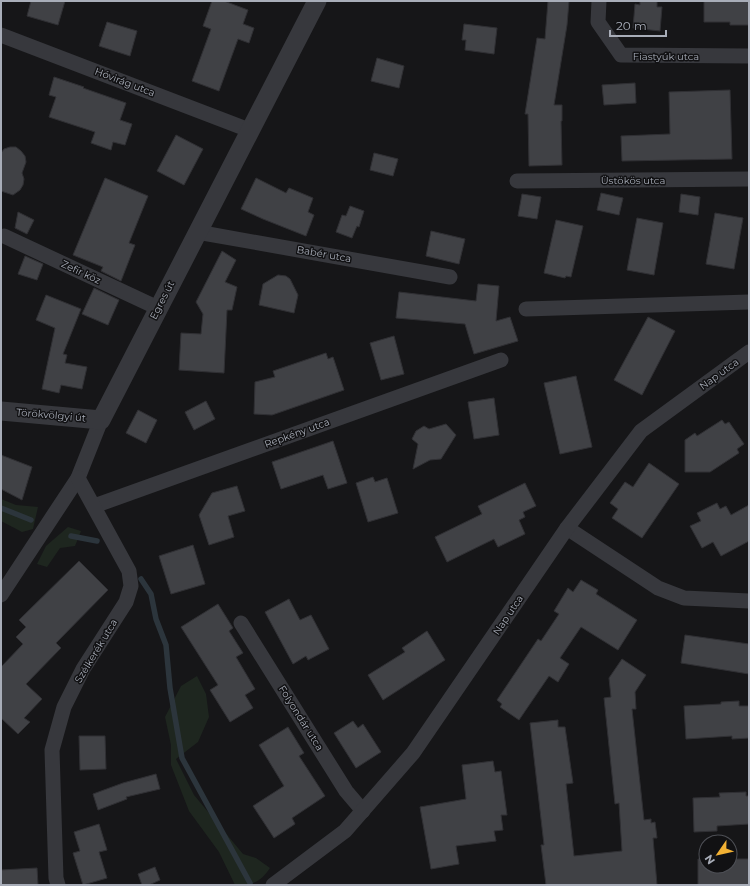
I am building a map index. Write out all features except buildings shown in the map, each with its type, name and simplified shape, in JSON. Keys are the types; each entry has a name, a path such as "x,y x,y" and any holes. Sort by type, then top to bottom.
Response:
{"street":[{"name":"Egres út","path":"1,595 78,478 101,420 316,1"},
{"name":"Fiastyúk utca","path":"599,1 598,22 621,56 749,56"},
{"name":"Hóvirág utca","path":"1,35 250,130"},
{"name":"Üstökös utca","path":"516,181 749,179"},
{"name":"Babér utca","path":"197,232 450,277"},
{"name":"Zefír köz","path":"4,236 158,308"},
{"path":"526,309 749,302"},
{"name":"Nap utca","path":"273,885 345,831 414,753 567,528 641,431 749,352"},
{"name":"Repkény utca","path":"94,506 501,360"},
{"name":"Törökvölgyi út","path":"1,411 101,420"},
{"name":"Szélkerék utca","path":"58,885 56,878 52,750 64,707 70,694 83,668 126,602 131,586 129,571 78,478"},
{"path":"567,528 658,588 672,594 684,598 749,601"},
{"name":"Folyondár utca","path":"241,623 346,790 363,810"}],"shaded area":[{"path":"1,499 16,505 38,507 33,529 22,532 1,521"},
{"path":"68,527 81,531 75,546 60,548 47,567 37,564 46,546"},
{"path":"197,676 206,694 209,717 198,742 176,759 194,795 243,854 256,858 270,868 263,877 251,884 235,885 219,852 189,811 171,765 171,745 165,717 181,686"}],"waterway":[{"path":"1,508 31,520"},
{"path":"71,536 97,541"},
{"path":"141,579 151,594 156,619 166,645 170,688 182,758 250,883"}]}
